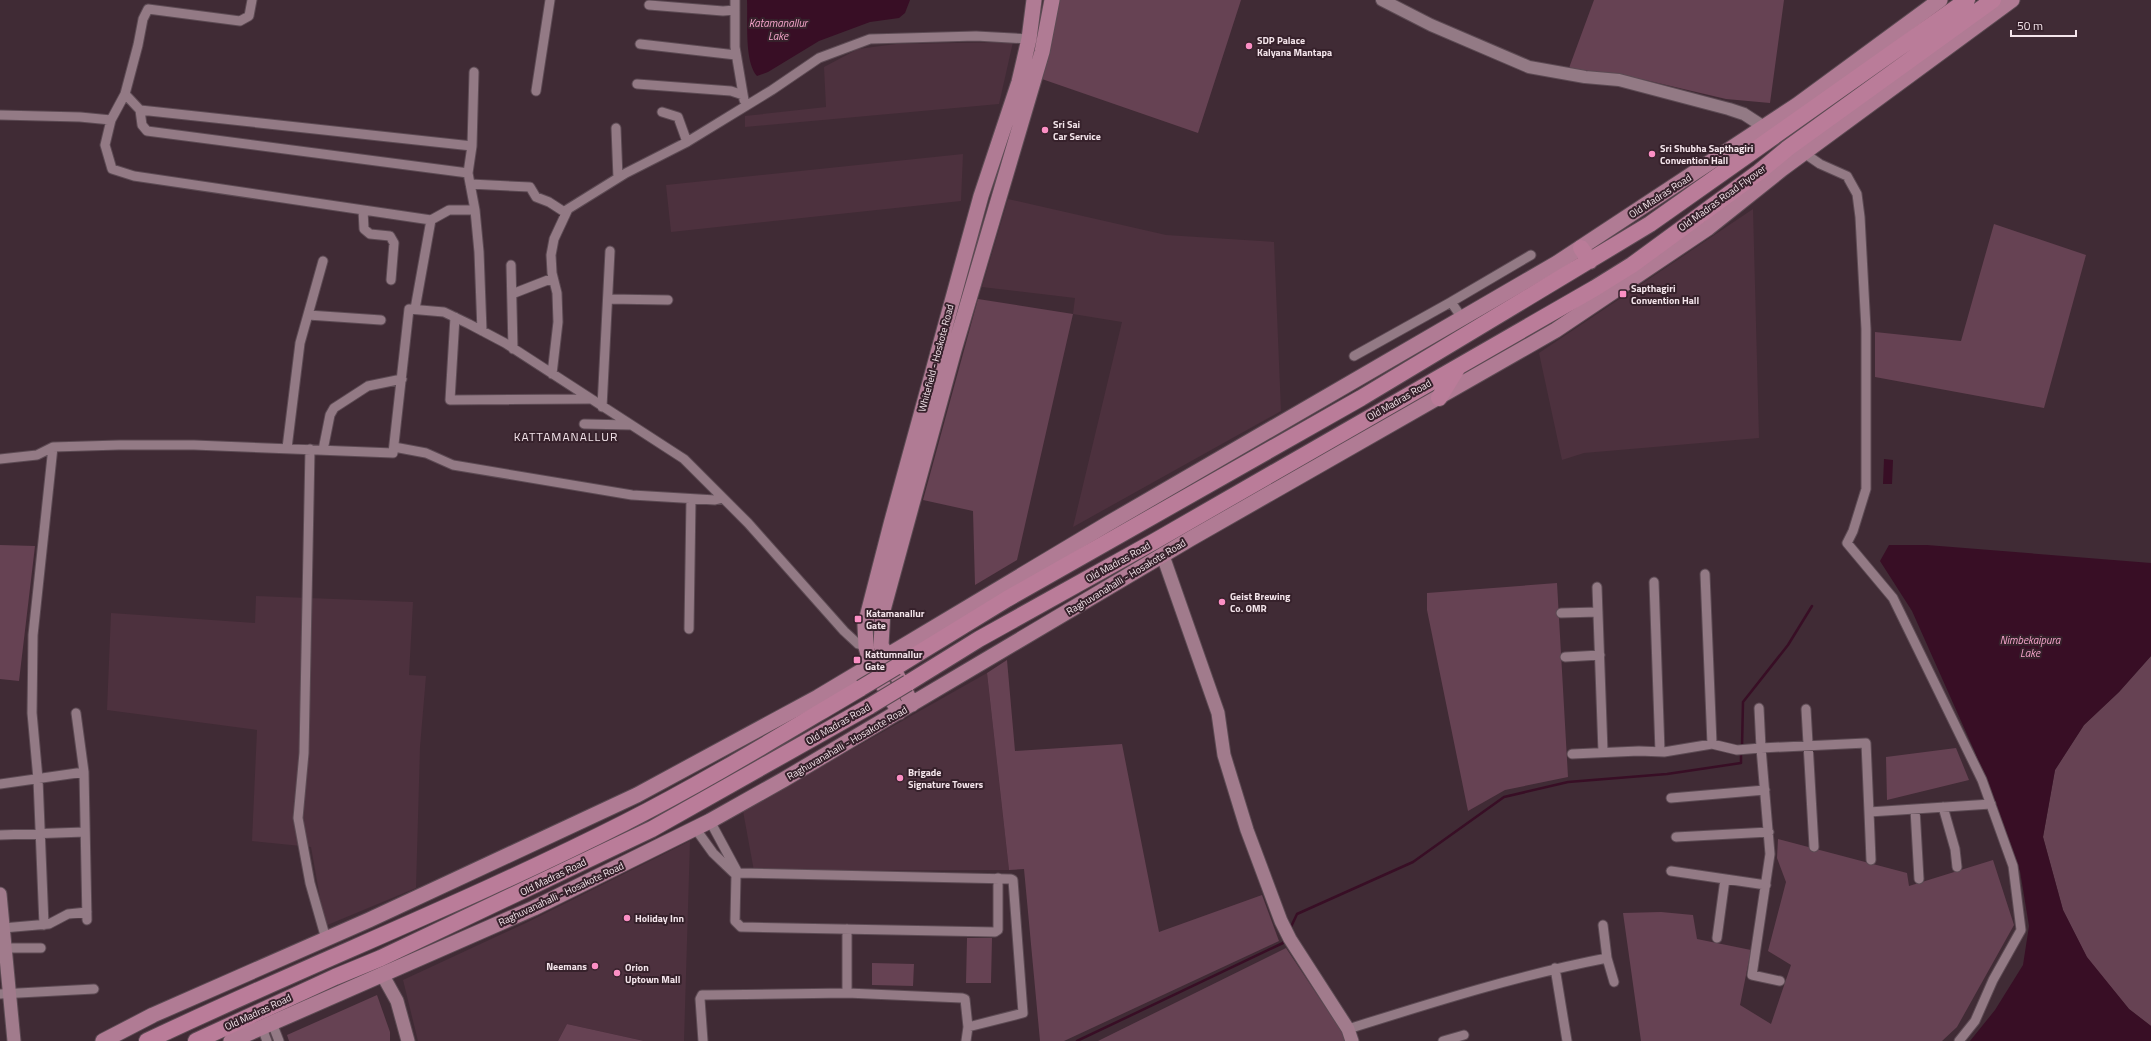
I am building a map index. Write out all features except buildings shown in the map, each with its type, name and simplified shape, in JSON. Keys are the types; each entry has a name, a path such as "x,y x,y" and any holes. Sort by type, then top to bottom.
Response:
{"highway":[{"name":"Old Madras Road Flyover","path":"1590,261 1650,224 1967,0"},
{"name":"Old Madras Road Flyover","path":"1459,365 1576,300 1632,264 1759,172 1788,148 1993,0"},
{"path":"1581,248 1590,261"},
{"name":"Old Madras Road","path":"147,1041 243,995 373,939 624,823 700,782 861,688 888,656 1007,599 1361,398 1590,261"},
{"name":"Old Madras Road","path":"196,1041 328,980 381,958 645,832 870,706 979,639 1194,519 1459,365"},
{"path":"1439,398 1459,365"}],"main road":[{"name":"Whitefield - Hoskote Road","path":"888,656 883,610 1020,103 1034,0"},
{"name":"Whitefield - Hoskote Road","path":"899,712 871,665 866,647 865,625 891,524 981,196 1045,42 1052,0"},
{"name":"Old Madras Road","path":"103,1041 153,1015 462,878 637,795 818,697 1097,530 1581,248 1764,127 1940,0"},
{"name":"Raghuvanahalli - Hosakote Road","path":"231,1041 267,1030 382,974 534,908 710,821 783,780 1163,556 1562,328 1708,228 1804,153 2012,0"},
{"path":"1163,556 1218,713 1226,762 1248,830 1281,921 1290,939 1350,1035"},
{"path":"888,656 912,704"},
{"path":"0,894 3,928 5,994 14,1041"},
{"path":"382,974 397,1001 408,1041"}],"street":[{"path":"252,0 249,16 240,21 148,9 143,19 138,45 125,94 111,120 105,145 112,169 134,176 431,220 449,210 475,210"},
{"path":"536,91 550,0"},
{"path":"735,0 736,54 745,106"},
{"path":"1382,0 1431,25 1529,67 1585,77 1620,80 1729,109 1744,114 1764,127"},
{"path":"649,5 723,11 735,10"},
{"path":"552,374 558,322 557,293 553,278 551,255 554,239 568,209 618,178 687,142 819,58 870,39 976,36 1029,40"},
{"path":"640,44 736,54"},
{"path":"474,72 472,146 468,173 475,210 479,252 482,331"},
{"path":"637,84 731,91 743,95"},
{"path":"125,94 140,110 142,125 147,131 468,173"},
{"path":"140,110 472,146"},
{"path":"662,112 678,117 687,142"},
{"path":"0,115 80,117 111,120"},
{"path":"616,128 618,178"},
{"path":"1804,153 1820,164 1847,176 1857,194 1860,217 1866,329 1866,489 1853,531 1847,543 1893,598 1982,780 2013,866 2021,930 1993,980 1975,1021 1959,1041"},
{"path":"470,184 530,187 536,197 549,202 566,213"},
{"path":"364,210 364,229 370,234 390,236 394,242 391,280"},
{"path":"415,309 431,220"},
{"path":"602,407 609,299 610,251"},
{"path":"1354,356 1531,255"},
{"path":"287,448 300,342 323,261"},
{"path":"511,265 513,349"},
{"path":"512,294 553,278"},
{"path":"609,299 668,300"},
{"path":"1451,302 1462,318"},
{"path":"0,459 37,455 53,447 194,445 393,453 409,309 444,312 482,331 513,349 684,459 748,523 844,631 858,644 888,656"},
{"path":"308,315 381,320"},
{"path":"455,317 450,400 589,399"},
{"path":"324,450 330,415 334,408 368,386 402,378"},
{"path":"584,424 631,425"},
{"path":"44,925 38,779 32,713 33,635 53,447"},
{"path":"394,447 426,453 453,465 632,496 715,500 723,498"},
{"path":"310,449 304,753 298,818 310,883 326,939"},
{"path":"689,630 691,499"},
{"path":"1705,574 1712,744"},
{"path":"1654,582 1660,752"},
{"path":"1597,587 1603,752"},
{"path":"1561,613 1598,612"},
{"path":"1565,656 1600,655"},
{"path":"1759,708 1770,854 1752,975 1780,981"},
{"path":"1806,709 1814,847"},
{"path":"3,928 44,925 68,914 87,916 84,772 76,713"},
{"path":"1572,754 1639,751 1660,752 1712,744 1737,750 1866,743 1871,860"},
{"path":"0,784 84,772"},
{"path":"1671,798 1765,790"},
{"path":"1869,812 1991,804"},
{"path":"1943,807 1955,849 1957,867"},
{"path":"1915,809 1919,879"},
{"path":"710,821 737,874 735,921 741,927 995,932 998,930 998,878"},
{"path":"695,828 713,853 737,874 998,878 1013,880 1023,1013 968,1027"},
{"path":"0,835 85,832"},
{"path":"1676,837 1769,832"},
{"path":"1671,871 1766,885"},
{"path":"1717,938 1725,879"},
{"path":"1603,925 1607,958 1614,982"},
{"path":"847,929 847,993"},
{"path":"3,948 41,948"},
{"path":"1350,1035 1461,993 1555,968 1607,958"},
{"path":"1555,968 1567,1041"},
{"path":"5,994 94,989"},
{"path":"703,1041 700,999 702,995 847,993 965,999 968,1027 966,1041"},
{"path":"267,1030 279,1041"},
{"path":"1443,1041 1464,1035"}],"shaded area":[{"path":"1056,0 1241,0 1198,133 1039,78"},
{"path":"1594,0 1784,0 1770,103 1726,99 1641,79 1569,68"},
{"path":"1013,42 999,104 745,127 745,116 826,107 824,67 858,49 896,44"},
{"path":"963,154 961,201 671,232 666,185"},
{"path":"1008,199 1166,235 1274,242 1281,411 1073,527 1122,322 1073,314 1075,298 982,287"},
{"path":"1753,209 1759,438 1584,453 1562,460 1539,353"},
{"path":"1994,224 2086,255 2044,408 1875,377 1875,332 1961,341"},
{"path":"978,299 1073,314 1017,560 975,585 973,511 923,500"},
{"path":"0,545 35,546 19,681 0,679"},
{"path":"1557,583 1568,777 1505,790 1468,811 1427,610 1427,593"},
{"path":"256,596 413,602 409,675 426,676 420,747 416,888 325,926 311,847 252,841 257,730 107,710 111,613 255,623"},
{"path":"2151,656 2151,1026 2129,1009 2087,958 2063,910 2043,837 2055,770 2084,725 2119,692"},
{"path":"1007,660 1015,751 1122,744 1159,932 1262,895 1279,941 1064,1041 1040,1041 1024,869 1009,870 987,673"},
{"path":"987,673 1009,870 754,871 743,811"},
{"path":"1956,748 1969,780 1887,800 1886,757"},
{"path":"1778,839 1907,873 1909,886 1993,860 2014,925 1957,1027 1942,1041 1641,1041 1623,913 1661,912 1693,915 1697,939 1751,950 1740,1005 1771,1024 1791,965 1768,951 1786,882 1777,858"},
{"name":"Orion Uptown Mall","path":"690,841 684,1041 644,1041 567,1024 558,1041 418,1041 403,980 528,922"},
{"path":"967,938 992,938 991,983 966,983"},
{"path":"1286,948 1342,1032 1345,1041 1098,1041"},
{"path":"872,963 914,964 913,986 872,985"},
{"path":"377,995 390,1032 390,1041 289,1041 287,1035"},
{"path":"567,1024 644,1041 558,1041"}],"water":[{"name":"Katamanallur Lake","path":"747,0 910,0 905,13 899,18 870,22 819,41 768,72 757,76 753,70 748,51"},
{"path":"1884,459 1893,460 1892,484 1883,484"},
{"name":"Nimbekaipura Lake","path":"1889,545 1927,545 2151,563 2151,656 2119,692 2084,725 2055,770 2043,837 2063,910 2087,957 2129,1009 2151,1026 2151,1041 1970,1041 1995,1010 2023,965 2029,926 2020,871 1974,750 1912,611 1880,561"}],"waterway":[{"path":"1742,747 1743,702 1788,645 1812,606"},
{"path":"1290,929 1297,914 1413,862 1504,797 1568,782 1667,774 1741,763 1741,752"},
{"path":"1077,1041 1283,943 1285,939"}],"place":[{"name":"SDP Palace Kalyana Mantapa","path":"1249,46"},
{"name":"Sri Sai Car Service","path":"1045,130"},
{"name":"Sri Shubha Sapthagiri Convention Hall","path":"1652,154"},
{"name":"Sapthagiri Convention Hall","path":"1623,294"},
{"name":"Geist Brewing Co. OMR","path":"1222,602"},
{"name":"Katamanallur Gate","path":"858,619"},
{"name":"Kattumnallur Gate","path":"857,660"},
{"name":"Brigade Signature Towers","path":"900,778"},
{"name":"Holiday Inn","path":"627,918"},
{"name":"Neemans","path":"595,966"},
{"name":"Orion Uptown Mall","path":"617,973"}],"district":[{"name":"KATTAMANALLUR","path":"566,436"}]}
